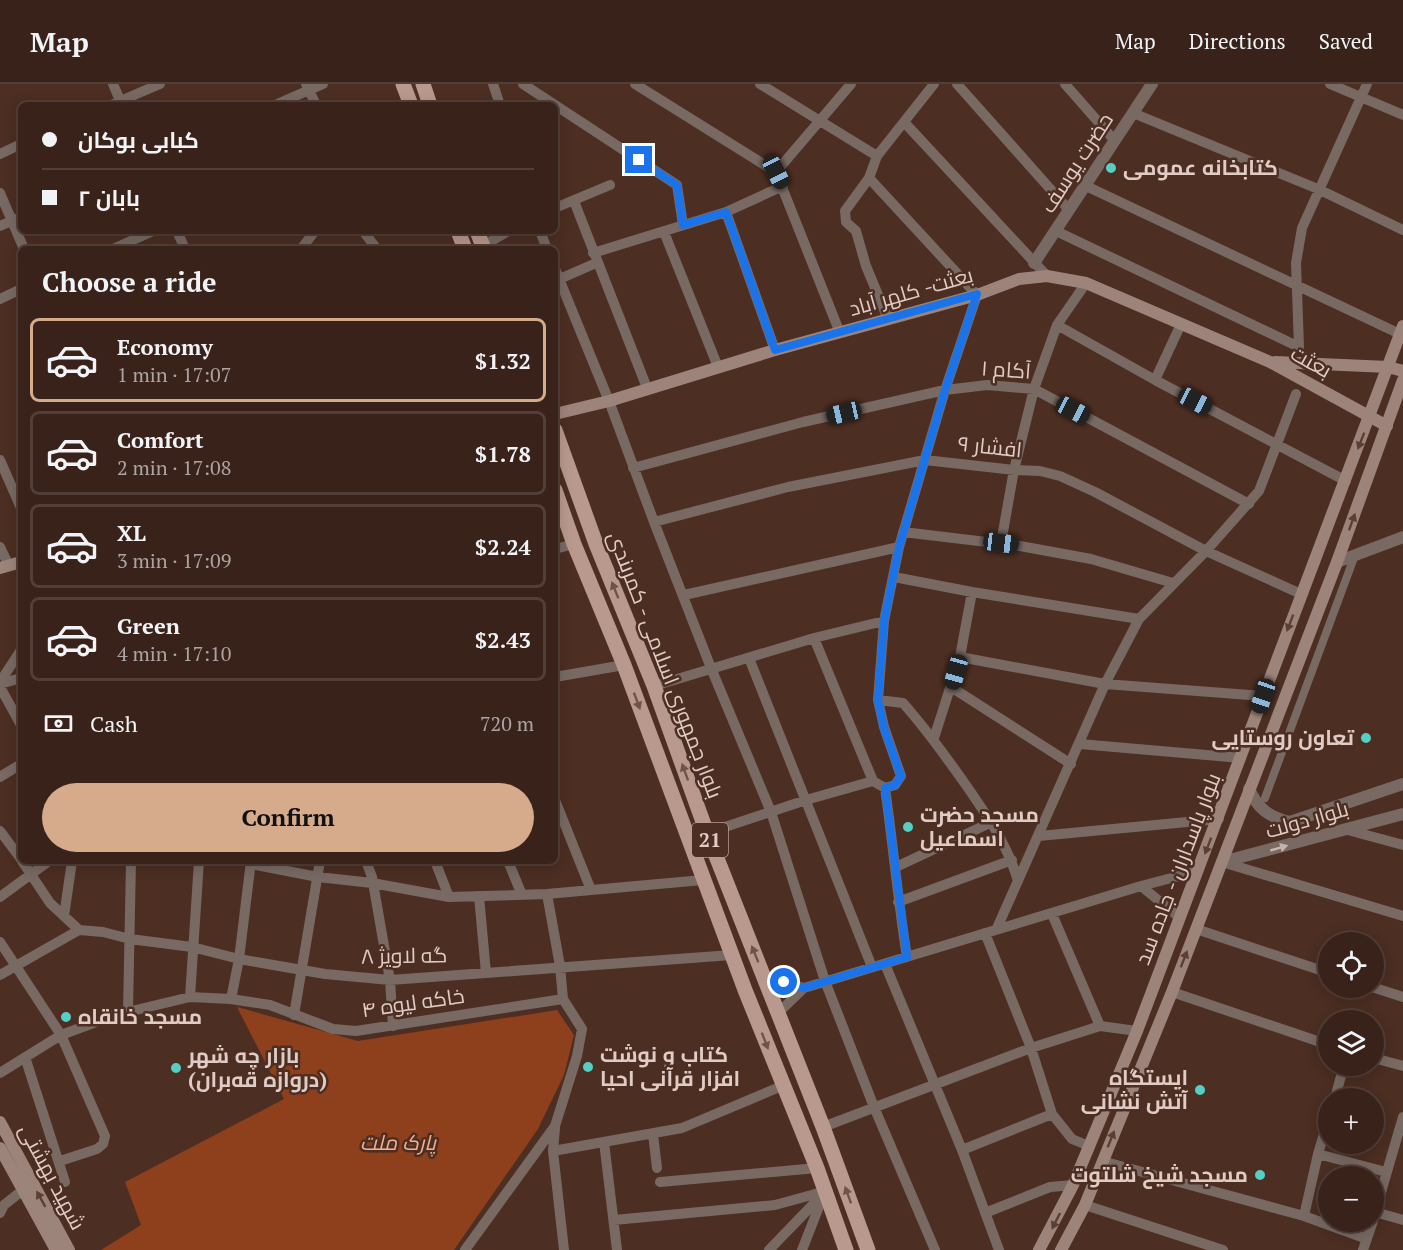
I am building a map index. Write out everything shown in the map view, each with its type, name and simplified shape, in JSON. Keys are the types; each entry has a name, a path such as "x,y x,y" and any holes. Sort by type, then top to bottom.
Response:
{"main road":[{"path":"407,94 424,85 429,102"},
{"name":"بعثت- کلهر آباد","path":"558,413 609,401 775,350 977,294 1015,281 1047,276 1086,283 1270,362"},
{"name":"بلوار پاسداران - جاده سد","path":"1039,1250 1073,1185 1137,1031 1219,819 1401,330"},
{"name":"بعثت","path":"1270,362 1388,367 1403,371"},
{"name":"بعثت","path":"1270,362 1387,426"},
{"name":"بلوار پاسداران - جاده سد","path":"1061,1250 1084,1205 1172,992 1337,562 1403,380"},
{"name":"بلوار جمهوری اسلامی - کمربندی","path":"558,438 596,544 654,686 707,833 823,1127 868,1250"},
{"name":"بلوار جمهوری اسلامی - کمربندی","path":"558,499 574,544 624,665 782,1086 826,1191 846,1250"},
{"path":"1126,1054 1142,1062"},
{"name":"شهید بهشتی","path":"0,1122 69,1250"},
{"name":"شهید بهشتی","path":"0,1149 56,1250"}],"street":[{"path":"113,84 118,102"},
{"path":"122,102 160,84"},
{"path":"280,102 308,87 323,84"},
{"path":"493,84 499,102"},
{"path":"523,84 550,102"},
{"path":"635,84 776,172 840,333"},
{"path":"760,84 877,156"},
{"path":"776,172 850,84"},
{"path":"888,319 856,231 846,222 845,211 869,178 877,156 933,84"},
{"path":"957,84 1069,210"},
{"path":"1065,84 1114,141"},
{"name":"حضرت یوسف","path":"1034,263 1152,84"},
{"path":"1330,84 1403,115"},
{"path":"1056,231 1299,346 1296,263 1302,228 1367,84"},
{"path":"308,87 315,102"},
{"path":"558,107 677,185 683,225"},
{"path":"1133,113 1318,189 1403,230"},
{"path":"904,122 1047,276"},
{"path":"0,153 18,145"},
{"path":"814,638 873,781 885,788 895,785 901,776 884,728 878,700 884,621 903,532 945,390 977,294 869,178"},
{"path":"558,207 610,185"},
{"path":"558,275 594,258 663,232 726,212 783,186"},
{"path":"1086,186 1298,285 1401,330"},
{"path":"0,193 16,219 0,226"},
{"path":"574,201 594,258 647,388"},
{"path":"726,212 775,350"},
{"path":"663,232 718,367"},
{"path":"120,246 146,234"},
{"path":"365,234 375,246"},
{"path":"485,246 503,234"},
{"path":"558,281 609,401 711,668 771,812 825,981 874,1107 935,1250"},
{"path":"1001,543 1014,470 1034,389 1057,325 1086,283"},
{"path":"0,299 18,290"},
{"path":"1155,380 1181,324"},
{"path":"1057,325 1155,380 1346,481"},
{"name":"آکام ۱","path":"633,468 803,422 945,390 987,385 1034,389 1249,504"},
{"path":"998,928 1105,684 1139,619 1206,551 1259,491 1296,394"},
{"path":"0,460 18,501"},
{"name":"افشار ۹","path":"654,522 788,487 925,460 1041,471 1060,476 1095,492 1206,551 1301,594"},
{"path":"903,532 1001,543 1091,560 1173,583"},
{"path":"1337,562 1403,537"},
{"path":"558,548 574,544"},
{"path":"0,547 10,565"},
{"path":"684,595 899,547"},
{"path":"1265,798 1355,555"},
{"path":"894,578 1139,619"},
{"path":"934,738 960,657 972,592"},
{"path":"654,686 814,638 884,621"},
{"path":"0,684 18,656"},
{"path":"960,657 1105,684 1263,696"},
{"path":"749,658 872,967"},
{"path":"558,676 624,665"},
{"path":"0,684 18,679"},
{"path":"0,684 18,719"},
{"path":"951,687 1071,765"},
{"path":"878,700 903,703 934,738 992,822 1012,860 1018,881"},
{"path":"1080,744 1241,758"},
{"path":"0,777 18,766"},
{"path":"707,833 806,800 873,781"},
{"name":"بلوار دولت","path":"1249,789 1254,801 1264,812 1274,818 1290,822 1403,784"},
{"path":"885,788 896,867 898,902 907,957"},
{"path":"558,808 591,890"},
{"name":"بلوار دولت","path":"1222,862 1403,814"},
{"path":"1039,836 1219,819"},
{"path":"896,867 992,822"},
{"path":"1344,829 1403,845"},
{"path":"0,831 18,855"},
{"path":"898,902 1012,860"},
{"path":"1222,862 1403,916"},
{"path":"0,975 79,930 50,903 25,864"},
{"path":"0,897 45,864"},
{"path":"64,916 72,864"},
{"path":"128,1011 131,864"},
{"path":"190,998 199,864"},
{"path":"231,999 251,864"},
{"path":"256,864 318,877 372,883 449,897 548,894 703,880"},
{"path":"294,1015 320,864"},
{"path":"367,864 372,877 390,980 393,1026"},
{"path":"436,864 449,897"},
{"path":"509,864 522,895"},
{"path":"778,1013 804,988 998,928 1198,871"},
{"path":"1141,886 1180,918"},
{"path":"548,894 563,999 582,1029 577,1056 555,1126 553,1151 564,1250"},
{"path":"479,896 486,973"},
{"path":"1052,914 1100,1026"},
{"path":"1196,929 1318,969"},
{"name":"گه لاویژ ۸","path":"79,930 192,947 325,974 390,980 732,955"},
{"path":"985,933 1030,1048 1052,1114 1072,1139 1089,1146"},
{"path":"0,942 62,1035 105,1136 105,1140 97,1149 60,1161"},
{"path":"885,964 962,1150 999,1250"},
{"path":"764,977 804,988"},
{"path":"1384,991 1403,997"},
{"path":"1172,992 1318,1041"},
{"name":"خاکه لیوه ۴","path":"0,1073 62,1035 128,1011 190,998 231,999 270,1005 333,1029 356,1031 563,999"},
{"path":"823,1127 1030,1048 1100,1026 1137,1031"},
{"path":"25,1057 65,1182"},
{"path":"1384,1061 1403,1066"},
{"path":"553,1151 682,1128 782,1086"},
{"path":"962,1150 1052,1114"},
{"path":"1384,1179 1403,1118"},
{"path":"465,1250 555,1126"},
{"path":"652,1134 657,1168"},
{"path":"604,1142 617,1250"},
{"path":"1304,1216 1318,1154 1386,1172"},
{"path":"1102,1161 1304,1216 1367,1239"},
{"path":"660,1182 817,1168"},
{"path":"985,1213 1050,1187 1073,1185"},
{"path":"0,1213 4,1204 23,1190"},
{"path":"614,1220 775,1205 826,1191"},
{"path":"768,1250 826,1191"},
{"path":"802,1250 826,1191"},
{"path":"1084,1205 1223,1250"},
{"path":"1384,1218 1403,1221"},
{"path":"1363,1250 1369,1232"}],"green space":[{"name":"پارک ملت","path":"237,1007 358,1041 557,1010 574,1035 564,1075 538,1129 454,1250 101,1250 141,1225 125,1182 284,1099"}],"place":[{"name":"کتابخانه عمومی","path":"1111,168"},
{"name":"تعاون روستایی","path":"1366,738"},
{"name":"مسجد حضرت اسماعیل","path":"908,827"},
{"name":"مسجد خانقاه","path":"66,1017"},
{"name":"کتاب و نوشت افزار قرآنی احیا","path":"588,1067"},
{"name":"بازار چه شهر (دروازه قه‌بران)","path":"176,1068"},
{"name":"ایستگاه آتش نشانی","path":"1200,1090"},
{"name":"مسجد شیخ شلتوت","path":"1260,1175"}],"route":[{"path":"639,160 677,185 683,225 726,212 775,350 977,294 945,390 899,547 884,621 878,700 884,728 901,776 895,785 885,788 896,867 898,902 907,957 804,988 784,982"}]}
